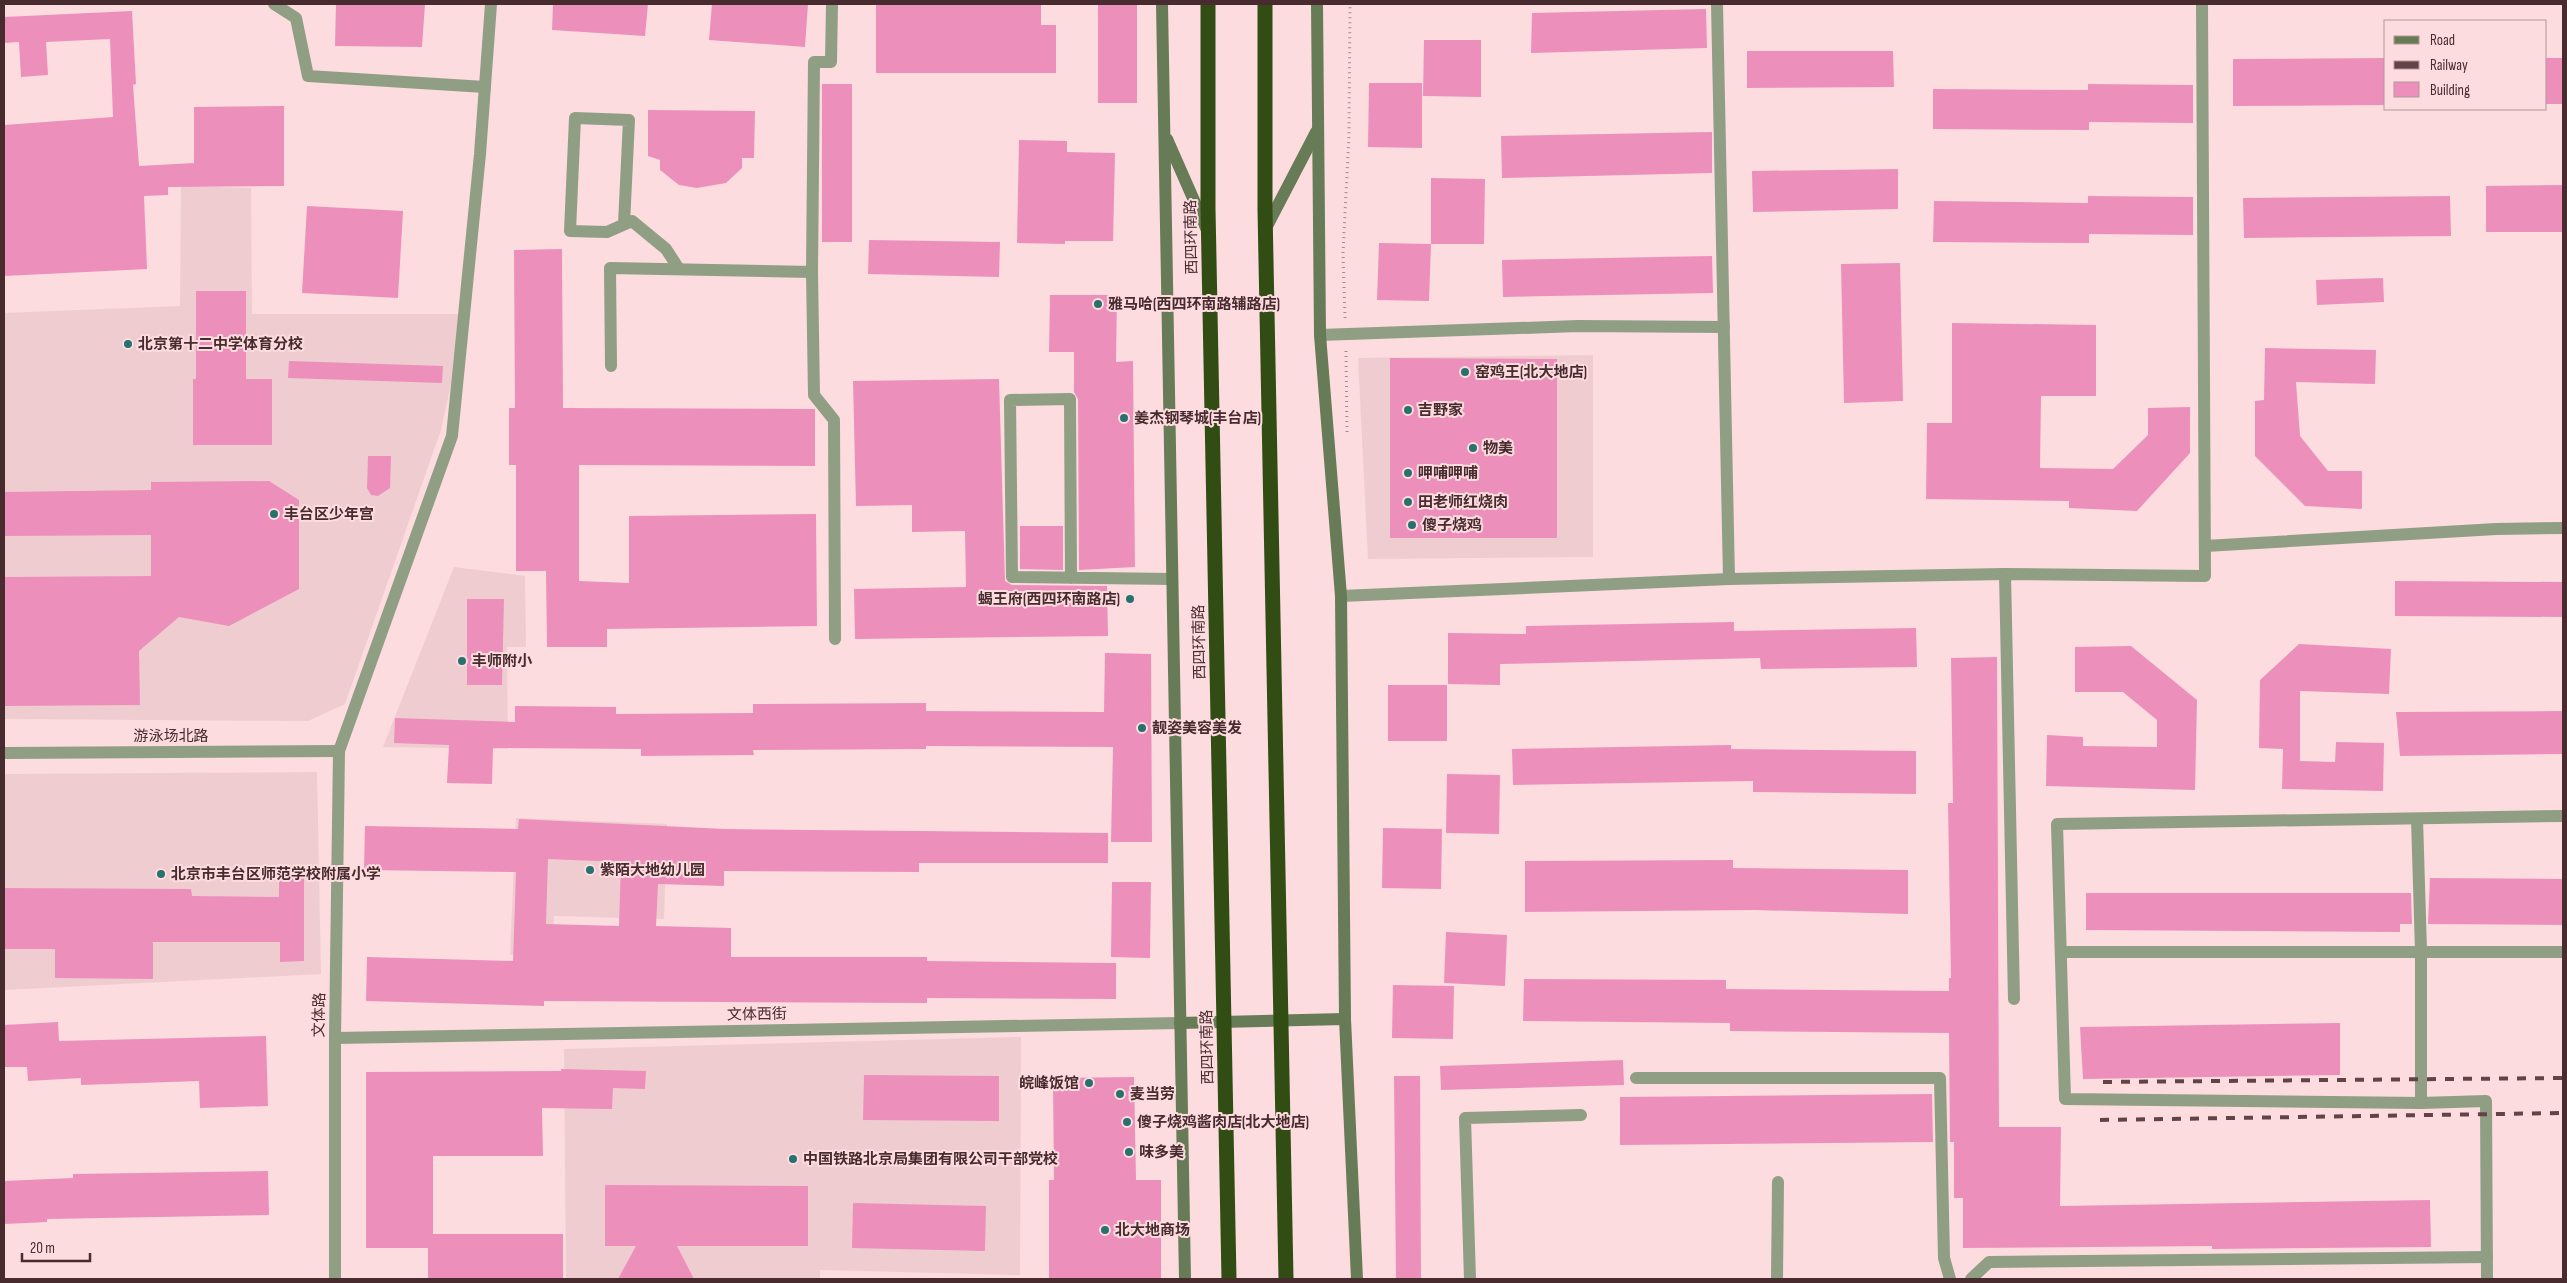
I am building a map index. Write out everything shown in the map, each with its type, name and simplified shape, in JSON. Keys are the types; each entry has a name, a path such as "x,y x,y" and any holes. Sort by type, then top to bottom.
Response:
{"highway":[{"name":"西四环南路","path":"1208,4 1208,209 1229,1279"},
{"path":"1265,4 1265,210 1286,1279"}],"street":[{"path":"274,4 296,18 308,76 485,87"},
{"name":"文体路","path":"335,1279 338,751 452,436 491,4"},
{"path":"832,4 831,62 814,62 812,272 814,395 834,420 835,639"},
{"name":"西四环南路","path":"1162,4 1185,1279"},
{"path":"1317,4 1320,335 1341,596 1345,1019 1357,1279"},
{"path":"1717,4 1729,579"},
{"path":"1341,596 1729,579 2005,574 2205,576 2202,4"},
{"path":"624,224 629,120 575,118 570,230 607,232 632,222 666,249 679,269"},
{"path":"1286,1279 1265,229 1317,130"},
{"name":"西四环南路","path":"1165,135 1207,229 1229,1279"},
{"path":"611,366 610,268 812,272"},
{"path":"1320,335 1578,326 1724,328"},
{"path":"1072,578 1070,400 1010,400 1012,577 1072,578 1172,579"},
{"path":"2205,546 2486,530 2563,528"},
{"path":"2005,574 2014,1000"},
{"name":"游泳场北路","path":"4,753 338,751"},
{"path":"2487,1279 2486,1101 2421,1103 2065,1099 2058,824 2563,816"},
{"path":"2417,819 2421,951 2421,1103"},
{"path":"2061,952 2563,952"},
{"path":"1180,1023 1345,1019"},
{"name":"文体西街","path":"335,1038 1180,1023"},
{"path":"1636,1078 1940,1078 1944,1258 1950,1279"},
{"path":"1470,1279 1465,1118 1581,1116"},
{"path":"1777,1279 1778,1182"},
{"path":"1971,1279 1989,1262 2487,1257"}],"shaded area":[{"name":"丰台区少年宫","path":"181,186 251,188 252,314 458,314 451,384 441,430 345,704 308,721 4,719 4,313 180,306"},
{"name":"物美","path":"1593,355 1593,557 1368,559 1358,358"},
{"name":"丰师附小","path":"454,567 525,576 526,647 507,647 508,749 383,747"},
{"name":"北京市丰台区师范学校附属小学","path":"317,772 321,974 4,990 4,774"},
{"name":"紫陌大地幼儿园","path":"516,818 667,824 664,919 554,916 553,956 510,955"},
{"name":"中国铁路北京局集团有限公司干部党校","path":"1021,1037 1020,1275 820,1270 820,1279 566,1279 564,1049"}],"building":[{"path":"336,4 425,4 422,47 335,46"},
{"path":"553,4 648,4 645,36 552,30"},
{"path":"712,4 808,4 805,47 709,40"},
{"path":"876,4 1041,4 1041,25 1056,25 1056,73 876,73"},
{"path":"1098,4 1137,4 1137,103 1098,103"},
{"path":"1706,9 1707,48 1531,53 1532,13"},
{"path":"132,11 136,84 133,85 139,166 194,163 194,107 284,106 284,186 168,187 168,195 144,196 147,269 4,276 4,125 113,117 110,39 46,42 48,75 21,77 19,42 4,43 4,17"},
{"path":"1424,40 1481,40 1481,97 1423,96"},
{"path":"1747,51 1893,51 1894,87 1747,88"},
{"path":"2384,58 2384,105 2233,106 2233,59"},
{"path":"2547,58 2563,58 2563,104 2547,104"},
{"path":"1369,83 1422,83 1422,148 1368,147"},
{"path":"822,84 852,84 852,242 822,242"},
{"path":"2088,84 2193,85 2193,123 2089,122 2089,130 1933,129 1933,89 2088,90"},
{"path":"648,110 755,111 754,158 742,158 742,168 726,183 697,188 679,185 660,170 660,160 648,156"},
{"path":"1712,132 1712,173 1502,178 1501,136"},
{"path":"1019,140 1067,141 1067,152 1115,153 1113,241 1065,241 1065,244 1017,243"},
{"path":"1898,169 1898,209 1753,212 1752,171"},
{"path":"1431,178 1485,179 1484,244 1431,244"},
{"path":"2563,185 2563,232 2486,232 2486,186"},
{"path":"2088,196 2193,197 2193,235 2089,234 2089,243 1933,242 1934,201 2088,203"},
{"path":"2450,196 2451,236 2244,238 2243,198"},
{"path":"307,206 403,211 398,298 302,293"},
{"path":"869,240 1000,242 999,277 868,274"},
{"path":"1379,243 1431,244 1429,301 1377,300"},
{"path":"562,249 563,408 815,409 815,466 579,465 579,581 629,583 629,516 816,514 817,626 607,629 607,647 547,647 546,571 516,571 516,465 509,465 509,408 515,408 514,250"},
{"path":"1712,256 1713,293 1503,297 1502,260"},
{"path":"1900,263 1903,401 1844,403 1841,264"},
{"path":"2383,278 2384,302 2317,305 2316,280"},
{"path":"196,291 246,291 246,379 272,379 272,445 193,445 193,379 196,379"},
{"path":"1050,295 1117,295 1116,362 1133,361 1135,567 1079,570 1078,399 1074,392 1074,352 1049,352"},
{"path":"1952,323 2096,325 2096,396 2041,396 2040,468 2113,469 2148,435 2148,408 2190,407 2190,453 2137,511 2069,508 2069,501 1926,499 1927,423 1952,423"},
{"path":"2265,348 2376,350 2375,384 2296,382 2300,436 2328,471 2362,471 2362,509 2305,506 2255,456 2255,401 2264,400"},
{"name":"物美","path":"1390,358 1557,359 1557,538 1390,538"},
{"path":"289,361 443,366 442,383 288,378"},
{"path":"999,379 1005,581 1012,585 1107,586 1108,636 855,639 854,589 966,587 965,531 912,532 912,505 856,506 853,381"},
{"path":"368,456 391,456 390,488 378,496 371,495 367,488"},
{"path":"269,481 299,500 299,589 229,626 179,617 139,651 140,705 4,706 4,577 151,576 151,535 5,536 4,492 151,490 151,482"},
{"path":"1020,526 1063,526 1063,570 1020,569"},
{"path":"2395,581 2563,582 2563,617 2395,616"},
{"path":"467,599 504,599 502,685 467,685"},
{"path":"1734,622 1734,631 1916,628 1917,667 1761,669 1760,658 1500,664 1500,685 1448,684 1448,633 1526,634 1526,626"},
{"path":"2299,644 2391,649 2389,694 2300,691 2300,761 2335,762 2336,742 2384,743 2383,791 2282,789 2283,749 2259,748 2260,680"},
{"path":"2131,646 2197,700 2195,790 2046,786 2047,735 2083,737 2083,746 2157,747 2157,720 2123,692 2075,692 2075,647"},
{"path":"1105,653 1151,654 1152,842 1111,842 1113,747 926,746 926,749 753,750 754,755 641,756 641,749 493,748 492,784 447,783 449,745 394,743 395,718 515,722 515,706 616,707 616,714 753,713 753,704 926,703 926,711 1104,712"},
{"path":"1997,657 1999,1127 2061,1127 2060,1206 2430,1200 2431,1247 2212,1249 2212,1246 1963,1248 1963,1198 1954,1198 1954,1142 1950,1142 1949,1033 1730,1031 1730,1023 1523,1021 1524,979 1726,980 1726,989 1949,991 1949,978 1951,978 1948,803 1953,803 1951,658"},
{"path":"1388,685 1447,685 1447,741 1388,741"},
{"path":"2563,711 2563,754 2400,756 2396,712"},
{"path":"1731,745 1731,749 1916,751 1916,794 1753,792 1753,781 1513,785 1512,749"},
{"path":"1447,774 1500,775 1499,834 1446,833"},
{"path":"519,819 725,829 1108,833 1108,863 919,863 919,872 724,871 724,886 658,884 656,926 731,928 731,957 927,957 927,961 1116,963 1116,999 927,998 927,1003 544,1001 544,1006 366,1001 367,957 513,961 516,872 364,870 365,826 518,829","holes":["548,859 621,862 619,926 546,924"]},
{"path":"1383,828 1442,829 1441,889 1382,888"},
{"path":"1733,860 1733,868 1908,870 1908,914 1755,910 1525,912 1525,861"},
{"path":"279,876 304,876 304,961 280,962 280,942 153,942 153,979 55,978 55,949 4,949 4,888 191,889 192,896 279,897"},
{"path":"2430,878 2563,879 2563,925 2428,924"},
{"path":"1112,882 1151,882 1150,958 1111,957"},
{"path":"2086,893 2411,893 2412,924 2400,924 2400,932 2086,930"},
{"path":"1446,932 1507,935 1505,986 1444,983"},
{"path":"1393,985 1454,986 1453,1039 1392,1038"},
{"path":"58,1022 59,1041 266,1036 268,1106 200,1108 199,1081 81,1085 81,1078 28,1081 27,1067 4,1067 4,1025"},
{"path":"2340,1023 2340,1075 2083,1079 2080,1027"},
{"path":"1623,1060 1624,1085 1441,1090 1440,1066"},
{"path":"561,1069 646,1071 645,1089 613,1088 612,1109 542,1108 543,1156 433,1156 433,1234 563,1234 563,1279 428,1279 428,1248 366,1248 366,1072 561,1071"},
{"path":"864,1075 999,1076 999,1121 863,1120"},
{"path":"1394,1076 1420,1076 1421,1279 1396,1279"},
{"path":"1134,1077 1136,1180 1161,1180 1161,1279 1049,1279 1049,1180 1054,1180 1053,1078"},
{"path":"1932,1094 1933,1142 1620,1145 1620,1097"},
{"path":"268,1171 269,1215 47,1219 47,1222 4,1224 4,1181 73,1178 73,1174"},
{"path":"605,1185 808,1186 808,1246 677,1246 694,1279 618,1279 636,1246 605,1246"},
{"path":"853,1203 986,1206 985,1251 852,1248"}],"railway":[{"path":"2103,1082 2563,1078"},
{"path":"2100,1120 2563,1113"}],"place":[{"name":"雅马哈(西四环南路辅路店)","path":"1098,304"},
{"name":"北京第十二中学体育分校","path":"128,344"},
{"name":"窑鸡王(北大地店)","path":"1465,372"},
{"name":"吉野家","path":"1408,410"},
{"name":"姜杰钢琴城(丰台店)","path":"1124,418"},
{"name":"物美","path":"1473,448"},
{"name":"呷哺呷哺","path":"1408,473"},
{"name":"田老师红烧肉","path":"1408,502"},
{"name":"丰台区少年宫","path":"274,514"},
{"name":"傻子烧鸡","path":"1412,525"},
{"name":"蝎王府(西四环南路店)","path":"1130,599"},
{"name":"丰师附小","path":"462,661"},
{"name":"靓姿美容美发","path":"1142,728"},
{"name":"紫陌大地幼儿园","path":"590,870"},
{"name":"北京市丰台区师范学校附属小学","path":"161,874"},
{"name":"皖峰饭馆","path":"1089,1083"},
{"name":"麦当劳","path":"1120,1094"},
{"name":"傻子烧鸡酱肉店(北大地店)","path":"1127,1122"},
{"name":"味多美","path":"1129,1152"},
{"name":"中国铁路北京局集团有限公司干部党校","path":"793,1159"},
{"name":"北大地商场","path":"1105,1230"}]}
